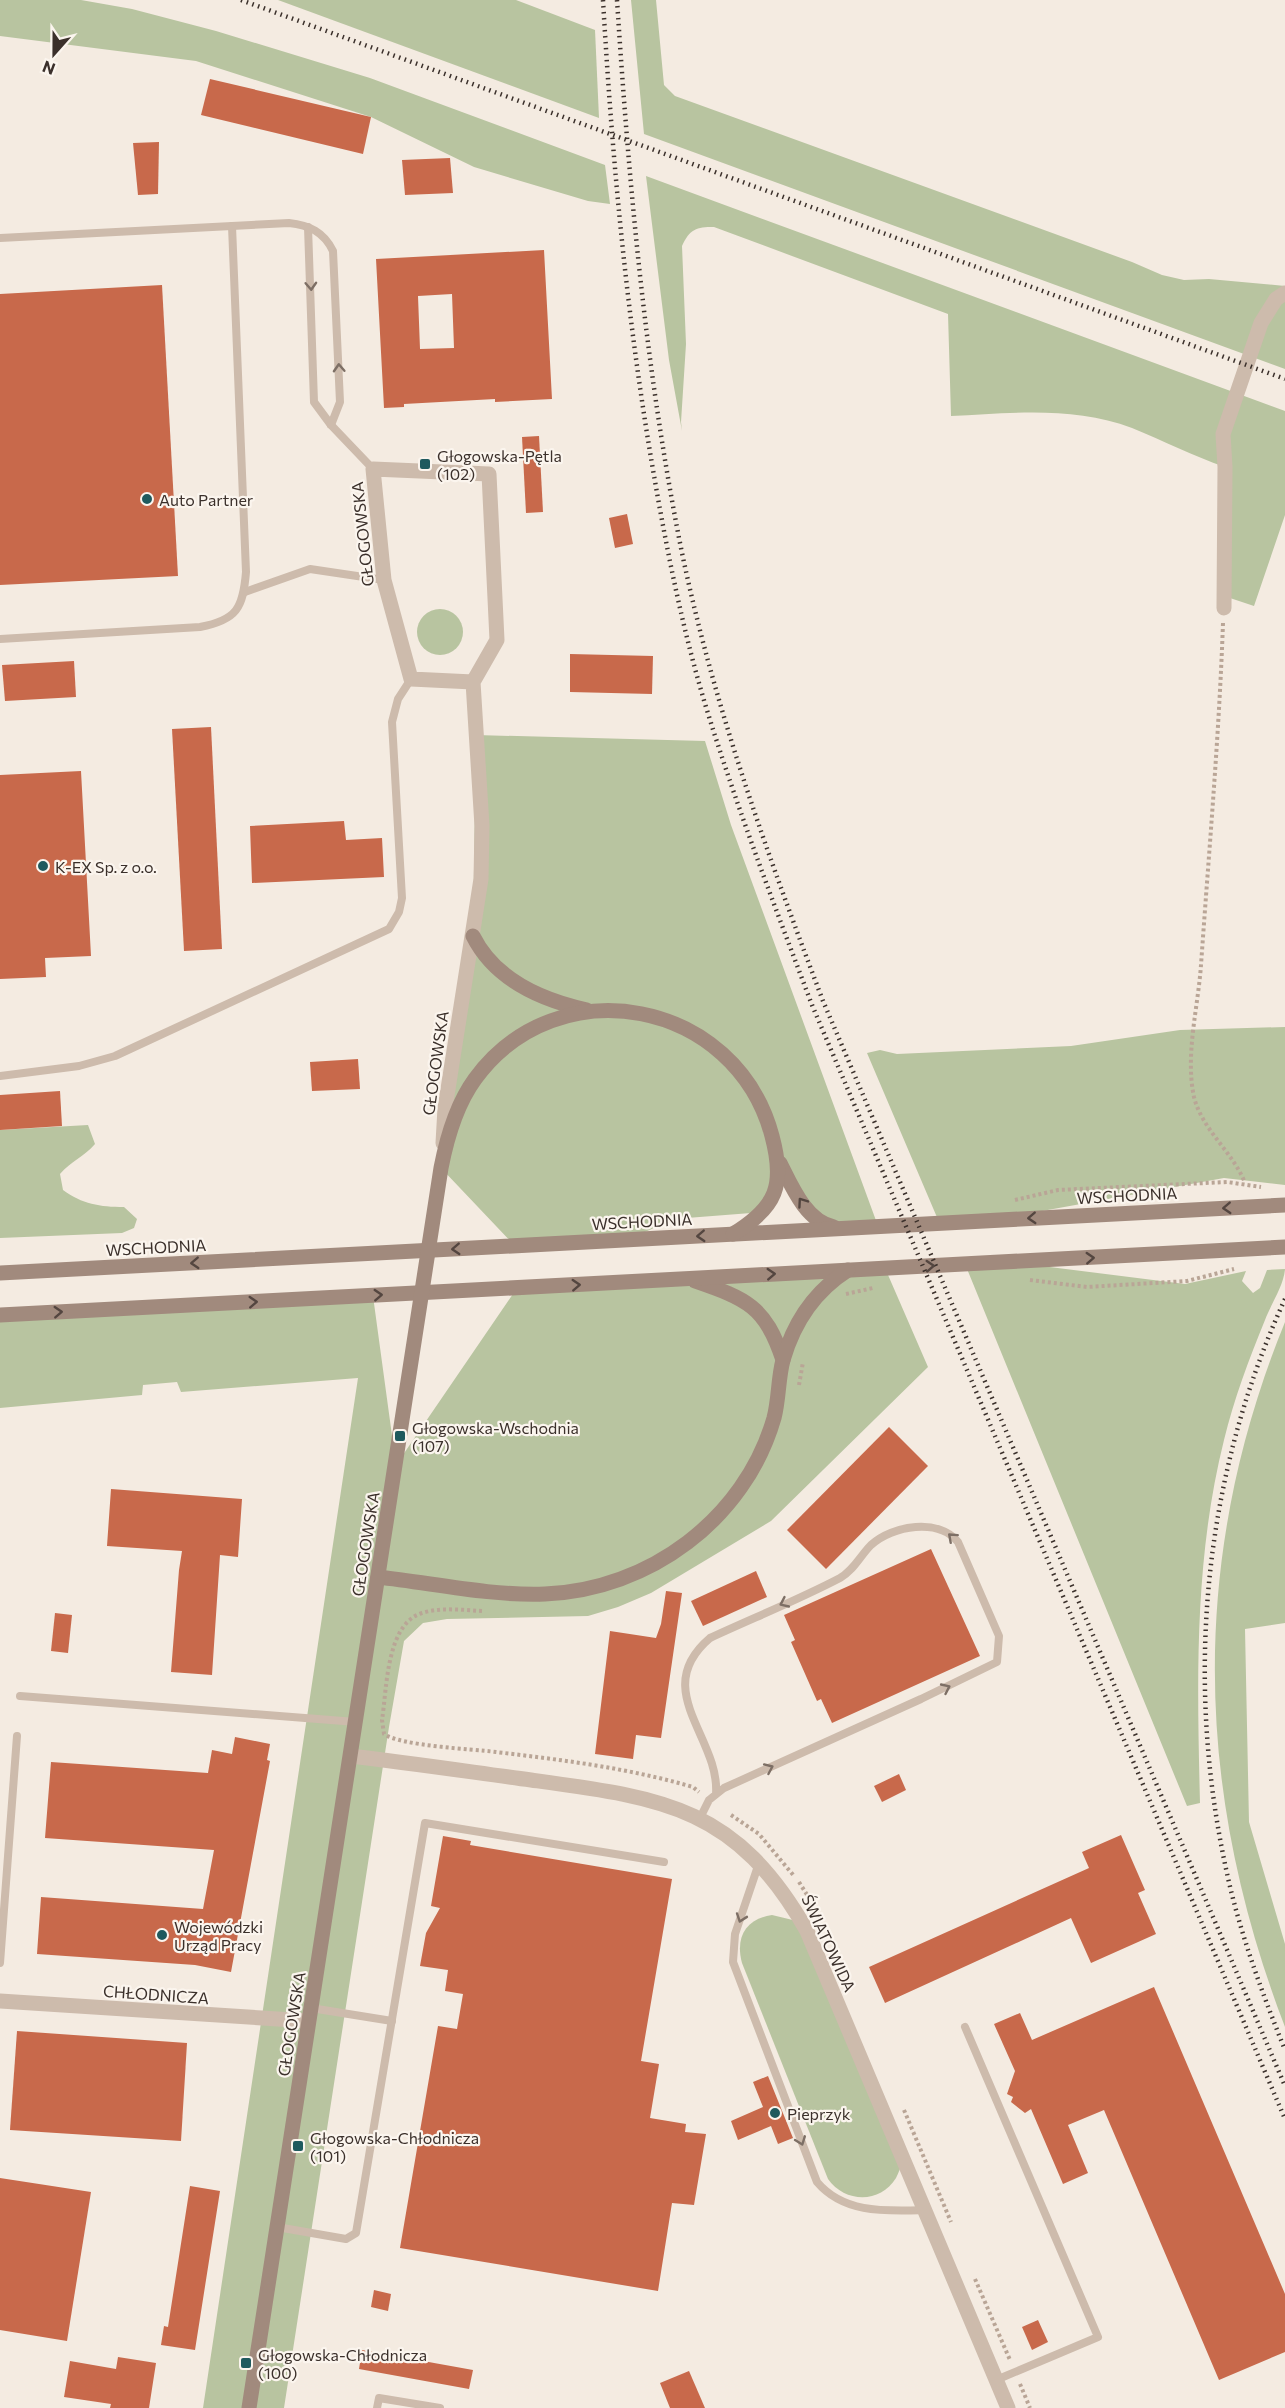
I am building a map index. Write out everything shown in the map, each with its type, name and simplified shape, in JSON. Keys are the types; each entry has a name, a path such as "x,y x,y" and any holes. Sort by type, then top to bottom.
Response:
{"street":[{"path":"1224,608 1225,467 1223,434 1261,323 1276,299 1285,293"},
{"name":"GŁOGOWSKA","path":"249,2408 441,1168 445,1108 480,888 482,844 473,682 497,640 489,474 373,469 384,580 411,679"},
{"path":"411,679 473,682"},
{"path":"473,936 486,957 518,984 555,1001 593,1011"},
{"path":"441,1168 460,1104 476,1078 518,1037 542,1023 593,1011 626,1011 662,1019 687,1029 718,1049 741,1072 759,1100 777,1157 800,1200 815,1218 826,1225 843,1229"},
{"path":"733,1234 760,1216 774,1197 779,1174 777,1157"},
{"name":"WSCHODNIA","path":"0,1274 1285,1205"},
{"path":"0,1314 1285,1247"},
{"path":"378,1576 476,1590 546,1594 580,1590 619,1579 671,1556 711,1523 749,1473 774,1417 783,1360 808,1306 824,1288 848,1270"},
{"path":"686,1278 733,1296 756,1309 774,1334 783,1360"},
{"name":"ŚWIATOWIDA","path":"350,1756 621,1792 669,1805 700,1818 731,1838 760,1862 789,1898 807,1931 1008,2408"},
{"name":"CHŁODNICZA","path":"0,2001 310,2014"}],"lane":[{"path":"0,238 289,223 308,227 325,237 333,251 340,402 331,425"},
{"path":"0,639 201,627 225,621 235,615 245,592 246,572 232,226"},
{"path":"308,227 314,402 331,425 373,469"},
{"path":"245,592 310,569 384,580"},
{"path":"0,1076 79,1066 115,1056 389,929 399,912 402,898 392,722 398,699 411,679"},
{"path":"700,1818 709,1800 716,1794 997,1662 999,1636 958,1542 952,1534 933,1527 917,1527 883,1536 842,1577 710,1638 703,1644 686,1671 684,1689 714,1775 716,1794"},
{"path":"20,1696 356,1722"},
{"path":"0,1963 16,1737"},
{"path":"277,2227 346,2240 356,2233 425,1823 664,1862"},
{"path":"760,1862 735,1934 733,1962 817,2182 836,2199 852,2205 882,2210 925,2210"},
{"path":"310,2014 392,2021"},
{"path":"965,2027 1098,2337 996,2380"},
{"path":"377,2408 379,2398 440,2408"}],"path":[{"path":"1224,608 1200,974 1192,1053 1192,1081 1195,1099 1208,1126 1240,1169 1245,1183"},
{"path":"1005,1203 1058,1190 1227,1182 1262,1187"},
{"path":"1020,1278 1087,1287 1187,1281 1238,1268"},
{"path":"841,1296 884,1287"},
{"path":"797,1395 804,1354"},
{"path":"493,1611 446,1609 420,1613 402,1626 394,1640 382,1720 384,1734 391,1738 438,1745 636,1771 693,1787"},
{"path":"1020,2384 1030,2408"}],"green space":[{"path":"0,0 81,0 132,9 216,31 370,78 605,165 610,204 588,201 474,167 371,117 196,61 0,36"},
{"path":"278,0 516,0 595,30 599,118"},
{"path":"631,0 656,0 664,85 675,96 1132,262 1162,275 1184,280 1209,279 1285,286 1285,369 644,134"},
{"path":"646,176 1285,411 1285,515 1254,606 1224,596 1225,467 1132,428 1088,416 1043,413 951,416 948,314 714,227 694,230 682,246 686,344 682,431 669,360"},
{"path":"440,609 456,616 463,632 456,648 440,655 424,648 417,632 424,616"},
{"path":"476,735 705,741 731,825 878,1226 826,1225 777,1159 771,1195 751,1213 674,1219 636,1236 515,1246 441,1168 473,936"},
{"path":"1285,1027 1285,1185 1224,1178 992,1220 939,1222 867,1053 880,1050 897,1054 1071,1046 1180,1030"},
{"path":"88,1125 95,1144 60,1174 63,1190 77,1199 92,1204 124,1207 137,1219 134,1228 122,1233 0,1238 0,1130"},
{"path":"1010,1262 1185,1284 1246,1271 1242,1281 1253,1293 1260,1288 1267,1270 1285,1269 1237,1394 1214,1485 1202,1575 1200,1620 1198,1711 1200,1803 1187,1806 965,1264"},
{"path":"885,1268 928,1367 771,1521 651,1593 618,1607 588,1616 447,1619 423,1623 404,1641 284,2408 203,2408 358,1378 181,1392 177,1382 143,1385 142,1395 0,1408 0,1315 373,1296 396,1465 517,1288"},
{"path":"1285,1322 1285,1623 1245,1629 1249,1822 1285,1944 1285,2027 1255,1938 1233,1850 1220,1762 1215,1674 1219,1586 1232,1498 1254,1410"},
{"path":"772,1915 801,1922 903,2160 896,2178 881,2192 872,2196 862,2197 844,2193 828,2179 742,1963 740,1945 745,1931 755,1921"}],"building":[{"path":"210,79 371,117 363,154 201,115"},
{"path":"159,142 158,194 138,195 133,143"},
{"path":"450,158 453,193 405,195 402,160"},
{"path":"544,250 552,399 495,402 495,399 404,404 404,407 384,408 376,259","holes":["452,294 454,348 420,349 418,296"]},
{"path":"162,285 178,576 0,585 0,294"},
{"path":"539,436 543,512 526,513 522,437"},
{"path":"627,514 633,544 615,548 609,518"},
{"path":"570,654 653,656 652,694 570,692"},
{"path":"74,661 76,697 5,701 2,665"},
{"path":"211,727 222,949 184,951 172,729"},
{"name":"K-EX Sp. z o.o.","path":"81,771 91,956 45,958 46,977 0,979 0,775"},
{"path":"344,821 346,840 382,838 384,877 252,883 250,826"},
{"path":"358,1059 360,1089 312,1091 310,1062"},
{"path":"60,1091 62,1126 0,1130 0,1095"},
{"path":"889,1427 928,1466 826,1569 787,1530"},
{"path":"111,1489 242,1499 238,1557 220,1555 212,1675 171,1672 182,1551 107,1546"},
{"path":"931,1549 980,1656 832,1723 821,1699 817,1701 791,1642 795,1640 784,1615"},
{"path":"756,1571 767,1597 703,1626 691,1601"},
{"path":"666,1591 682,1593 661,1738 636,1735 633,1759 595,1754 610,1631 656,1638 661,1624"},
{"path":"55,1613 72,1615 68,1653 51,1651"},
{"path":"235,1737 270,1744 267,1760 270,1761 231,1972 195,1965 37,1954 41,1897 203,1909 214,1850 45,1838 51,1762 208,1773 212,1750 232,1754"},
{"path":"899,1774 906,1790 882,1802 874,1786"},
{"path":"1121,1835 1145,1890 1138,1893 1156,1934 1091,1963 1071,1918 885,2003 869,1967 1089,1868 1082,1852"},
{"path":"443,1836 471,1841 470,1845 672,1879 641,2061 659,2064 650,2118 686,2124 685,2132 706,2134 694,2205 672,2203 658,2291 400,2248 438,2026 457,2029 463,1994 445,1991 448,1970 420,1966 426,1933 440,1908 431,1906"},
{"path":"1154,1987 1285,2294 1285,2352 1219,2380 1104,2110 1068,2125 1088,2173 1063,2184 1031,2109 1025,2113 1011,2102 1013,2097 1007,2094 1015,2071 994,2024 1020,2013 1032,2040"},
{"path":"17,2031 187,2043 181,2141 10,2130"},
{"path":"768,2076 793,2138 778,2144 771,2126 738,2140 731,2121 763,2107 753,2082"},
{"path":"0,2178 91,2192 67,2341 0,2330"},
{"path":"190,2186 220,2191 195,2350 161,2345 164,2326 168,2327"},
{"path":"374,2290 391,2294 388,2311 371,2307"},
{"path":"1038,2320 1048,2342 1032,2350 1022,2327"},
{"path":"362,2350 473,2370 469,2389 359,2369"},
{"path":"118,2357 156,2363 149,2408 110,2408 111,2404 64,2397 70,2361 116,2369"},
{"path":"689,2371 705,2408 670,2408 660,2383"}],"railway":[{"path":"241,0 1285,379"},
{"path":"603,0 621,233 643,406 675,587 697,677 718,745 812,1005 1285,2119"},
{"path":"617,0 640,275 668,480 694,606 725,721 762,834 823,1001 1285,2086"},
{"path":"1285,1299 1258,1366 1236,1435 1220,1505 1210,1577 1205,1649 1206,1721 1213,1793 1225,1864 1236,1912 1267,2005 1285,2050"}],"place":[{"name":"Głogowska-Pętla (102)","path":"425,464"},
{"name":"Auto Partner","path":"147,499"},
{"name":"K-EX Sp. z o.o.","path":"43,866"},
{"name":"Głogowska-Wschodnia (107)","path":"400,1436"},
{"name":"Wojewódzki Urząd Pracy","path":"162,1935"},
{"name":"Pieprzyk","path":"775,2113"},
{"name":"Głogowska-Chłodnicza (101)","path":"298,2146"},
{"name":"Głogowska-Chłodnicza (100)","path":"246,2363"}]}
